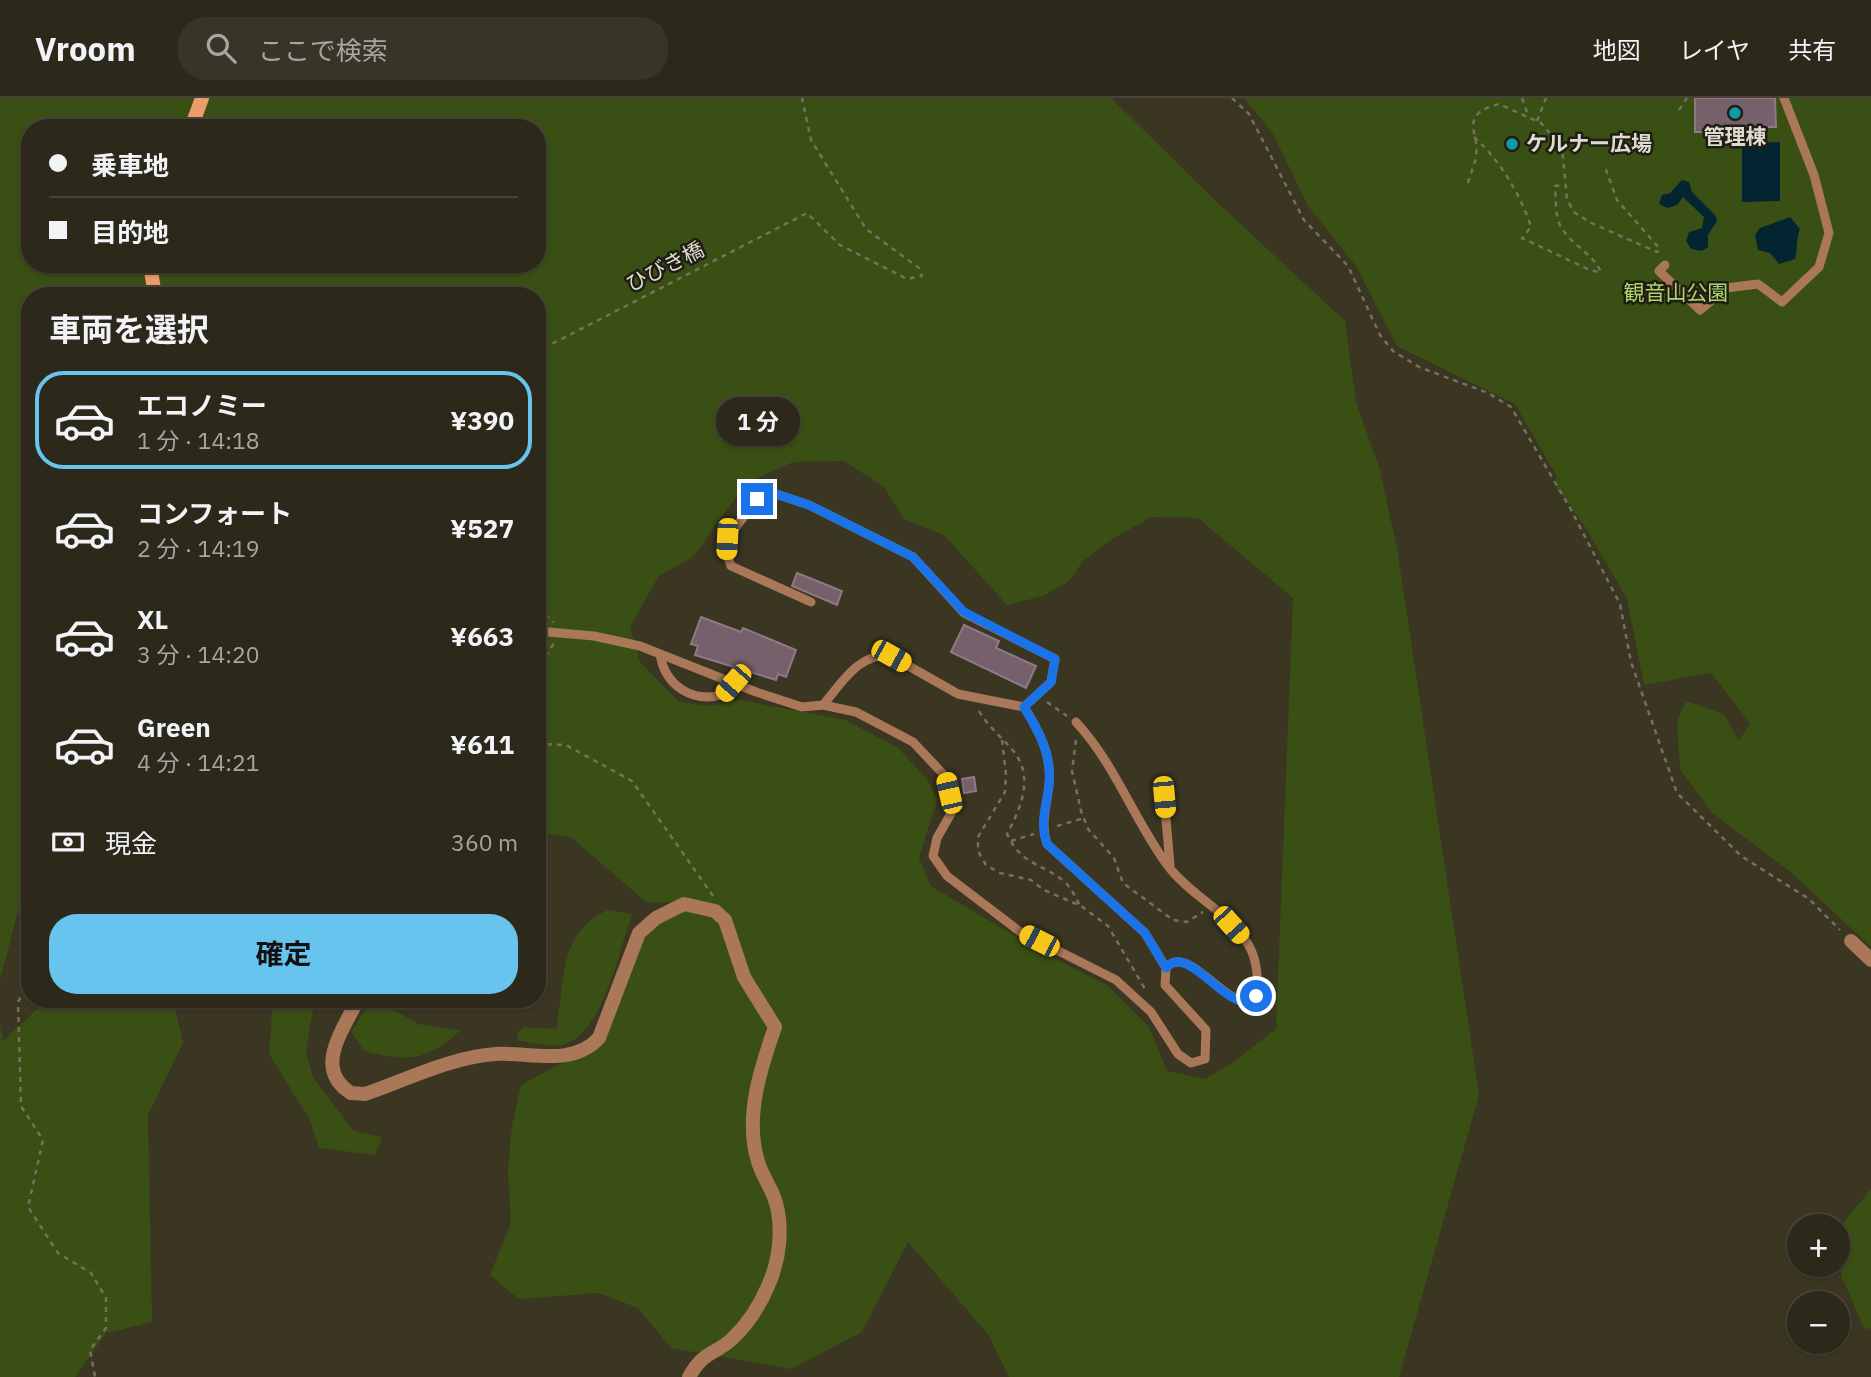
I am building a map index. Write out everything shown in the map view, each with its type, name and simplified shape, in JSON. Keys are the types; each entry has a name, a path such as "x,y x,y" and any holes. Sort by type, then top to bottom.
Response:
{"street":[{"path":"194,119 202,98"},
{"path":"353,1008 333,1046 331,1062 334,1077 351,1093 365,1094 409,1078 495,1054 568,1056 591,1047 599,1038 639,933 656,918 684,904 702,906 720,916 732,935 744,978 775,1027 757,1080 754,1119 756,1157 775,1199 779,1238 769,1284 755,1310 730,1341 706,1353 689,1377"},
{"path":"1851,941 1871,960"}],"lane":[{"path":"1665,265 1659,271 1700,310 1726,288 1758,284 1782,302 1819,267 1829,233 1814,175 1784,98"},
{"path":"811,602 731,566 727,554 727,539 757,499 776,494 809,505 913,557 964,612 1055,659 1051,682 1024,707"},
{"path":"546,632 594,636 640,646 802,707 823,705 856,712 913,742 945,776 953,810 937,838 933,856 947,876 1019,930 1116,979 1144,1006 1178,1054 1191,1063 1205,1059 1206,1030 1166,985 1166,968 1145,933 1047,844 1043,831 1049,784 1048,754 1038,729 1024,707 958,694 891,656 879,655 868,657 852,671 823,705"},
{"path":"660,654 662,667 670,681 698,698 724,694 733,683"},
{"path":"1078,725 1113,772 1170,869 1214,906 1249,945 1256,969 1256,996 1247,1002 1229,998 1188,962 1178,961 1166,968"},
{"path":"1164,797 1170,869"}],"path":[{"name":"ひびき橋","path":"546,347 807,213 840,245 907,279 922,276 919,268 866,229 811,140 802,98"},
{"path":"1232,98 1249,114 1304,220 1348,266 1380,335 1393,351 1419,367 1488,393 1511,407 1570,508 1619,604 1631,662 1678,793 1741,856 1809,899 1851,941"},
{"path":"1522,98 1528,115"},
{"path":"1536,121 1546,98"},
{"path":"1679,110 1687,98"},
{"path":"1468,183 1477,154 1471,128 1476,117 1499,104 1528,115 1553,134 1562,146 1564,184 1567,199 1574,212 1589,222 1657,252 1660,249 1617,200 1605,167"},
{"path":"1474,137 1489,150 1526,210 1531,227 1522,238 1592,271 1601,272 1597,262 1572,241 1559,223 1555,186 1564,184"},
{"path":"546,656 559,634"},
{"path":"1038,695 1078,725 1072,771 1084,818 1088,829 1114,858 1123,883 1173,920 1187,922 1214,906"},
{"path":"972,698 981,715 1019,758 1026,784 1007,834 1027,861 1061,879 1081,906"},
{"path":"1002,740 1005,792 978,837 978,852 986,865 1000,873 1031,880 1044,890 1081,906 1108,926 1146,989 1144,1006"},
{"path":"546,744 566,745 632,781 703,885 722,905 720,916"},
{"path":"1011,841 1084,818"},
{"path":"21,998 21,1105 43,1140 28,1207 58,1253 91,1273 106,1298 106,1328 90,1350 95,1377"}],"green space":[{"path":"0,98 1111,98 1220,205 1345,321 1356,402 1380,470 1397,548 1479,1095 1399,1377 1009,1377 988,1334 908,1242 862,1332 791,1369 671,1348 638,1308 599,1293 519,1299 490,1275 511,1223 508,1170 512,1125 521,1085 591,1047 639,933 682,903 646,902 571,837 546,833 546,287 21,287 21,900 0,980","holes":["844,461 884,487 904,519 944,535 1007,605 1043,596 1069,581 1083,561 1111,540 1151,517 1198,518 1293,598 1276,1029 1235,1061 1205,1079 1167,1071 1149,1027 1107,985 1042,952 931,886 919,858 937,800 927,779 897,747 845,720 740,700 710,706 679,702 640,662 630,628 658,577 694,556 746,483 793,462"]},
{"name":"観音山公園","path":"1244,98 1871,98 1871,947 1792,873 1711,812 1680,769 1677,721 1686,701 1724,714 1739,741 1750,723 1711,673 1644,685 1627,599 1584,525 1557,489 1556,475 1515,404 1397,346 1356,266 1308,206 1273,134"},
{"path":"608,910 632,914 609,986 592,1021 581,1035 562,1045 519,1041 517,1033 523,1027 556,1029 563,977 572,945 580,931"},
{"path":"38,1008 175,1008 183,1043 148,1115 152,1322 106,1333 75,1377 0,1377 0,1025 3,1041"},
{"path":"272,1008 313,1008 306,1051 313,1078 354,1131 382,1137 375,1155 319,1148 310,1120 269,1054"},
{"path":"367,1008 380,1008 392,1009 418,1024 460,1031 426,1054 405,1058 364,1051 351,1031"},
{"path":"1871,1189 1871,1329 1864,1328 1842,1277 1850,1277 1850,1214"}],"water":[{"path":"1780,142 1780,201 1742,202 1742,143"},
{"path":"1682,180 1689,182 1692,192 1716,216 1717,221 1708,235 1708,247 1702,251 1691,249 1686,241 1689,232 1702,228 1704,217 1683,197 1677,205 1668,208 1659,204 1662,195 1670,193"},
{"path":"1790,217 1800,229 1795,259 1779,264 1770,253 1758,250 1755,235 1760,228"}],"building":[{"name":"管理棟","path":"1695,98 1775,98 1776,127 1756,127 1757,132 1695,132"},
{"path":"797,573 842,591 837,605 792,586"},
{"path":"701,617 741,632 743,628 796,650 786,677 778,674 776,680 695,655 698,646 691,644"},
{"path":"964,625 999,641 996,648 1036,666 1026,688 951,652"},
{"path":"974,777 976,791 964,793 962,779"}],"place":[{"name":"管理棟","path":"1735,113"},
{"name":"ケルナー広場","path":"1512,144"}],"route":[{"path":"757,499 776,494 809,505 913,557 964,612 1055,659 1051,682 1024,707 1038,729 1048,754 1049,784 1044,805 1043,831 1047,844 1145,933 1166,968 1170,963 1188,962 1229,998 1247,1002 1256,996"}]}
